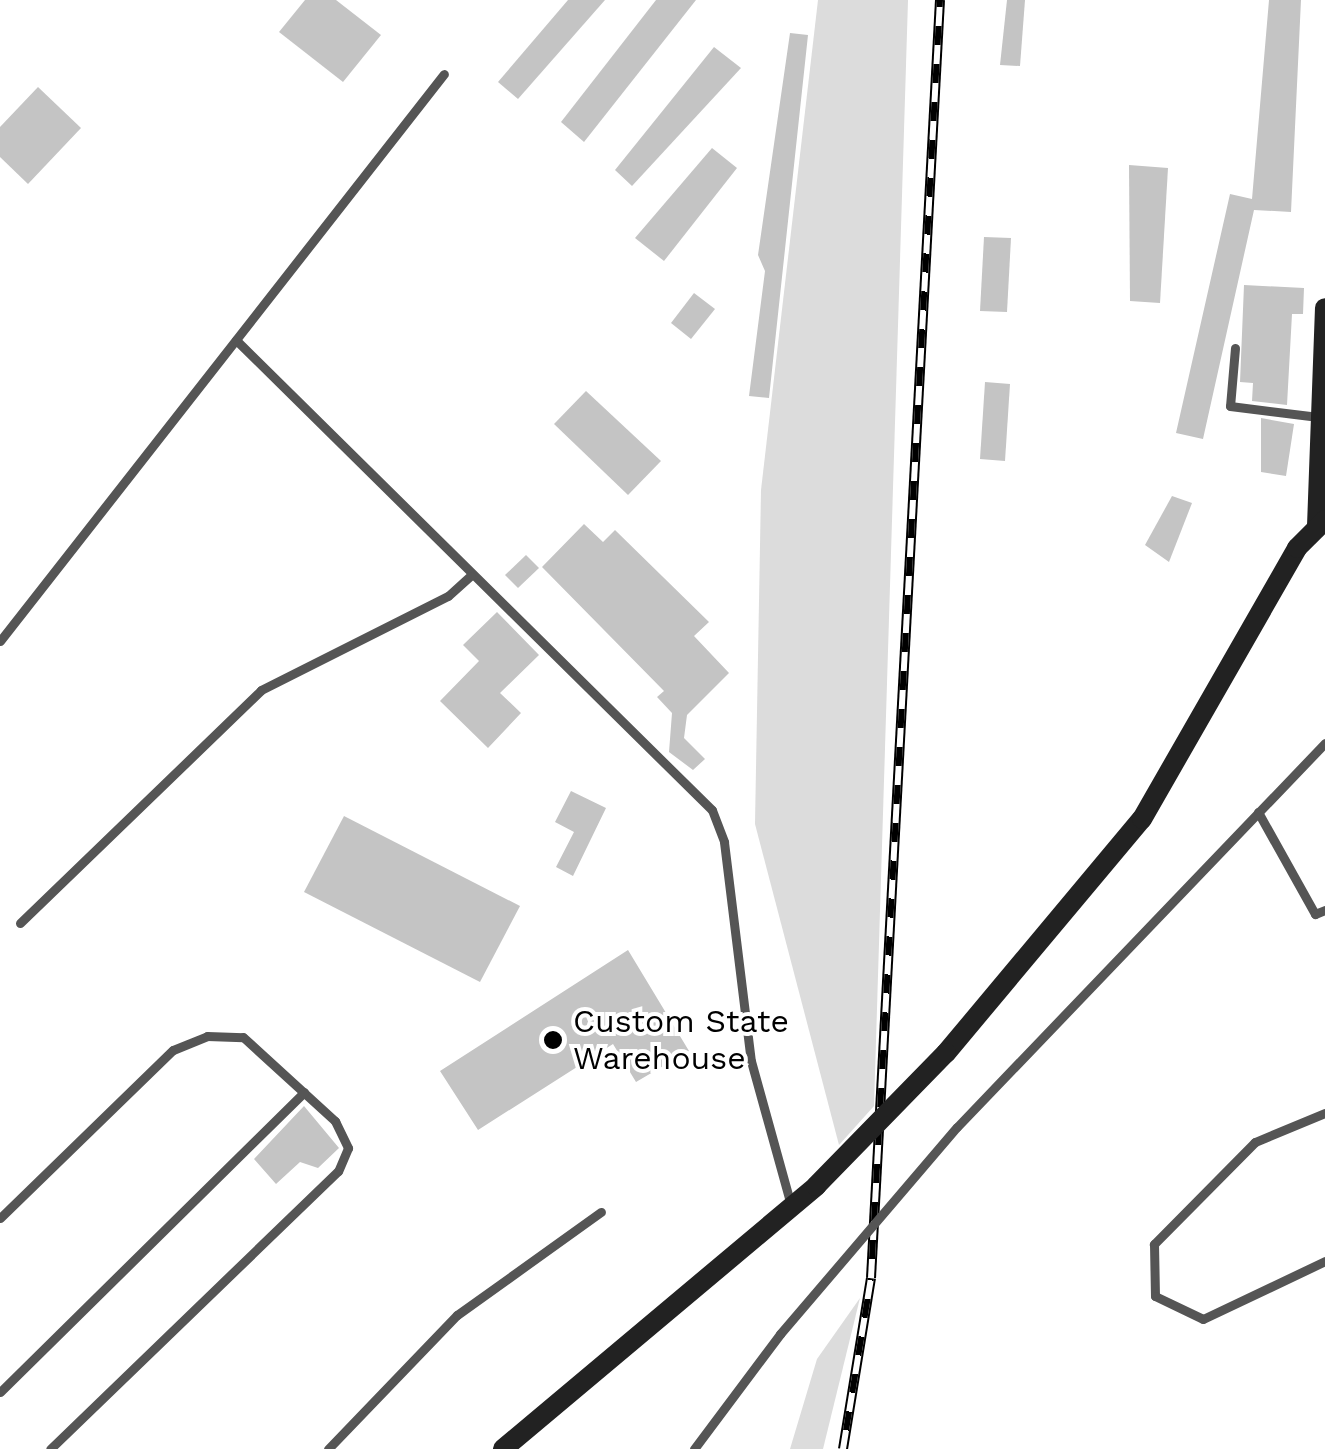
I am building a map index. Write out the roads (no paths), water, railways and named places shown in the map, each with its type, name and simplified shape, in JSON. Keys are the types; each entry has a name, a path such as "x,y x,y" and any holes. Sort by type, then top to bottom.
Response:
{"main road":[{"path":"502,1449 816,1186 946,1054 1142,820 1321,522 1325,308"}],"lane":[{"path":"0,641 444,74"},
{"path":"236,340 470,576 712,810 724,842 750,1061 792,1208"},
{"path":"1235,348 1230,406 1321,418"},
{"path":"20,923 261,690 448,596 470,576"},
{"path":"694,1449 780,1334 957,1127 1325,742"},
{"path":"1258,812 1314,914 1325,910"},
{"path":"0,1218 190,1043 243,1037 304,1092 348,1148 338,1171 50,1449"},
{"path":"0,1392 304,1092"},
{"path":"1325,1113 1256,1142 1154,1244 1156,1296 1202,1319 1325,1261"},
{"path":"328,1449 457,1315 600,1212"}],"railway":[{"path":"843,1449 871,1278 940,0"}],"place":[{"name":"Custom State Warehouse","path":"553,1040"}]}
